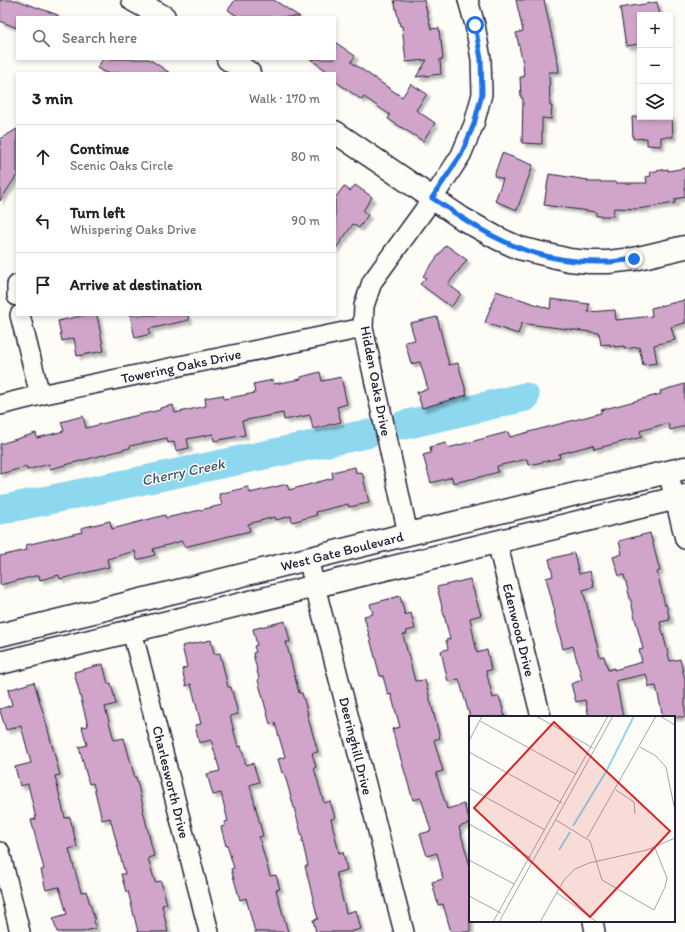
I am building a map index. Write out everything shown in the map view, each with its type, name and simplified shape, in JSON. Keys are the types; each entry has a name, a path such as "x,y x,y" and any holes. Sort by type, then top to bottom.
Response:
{"main road":[{"path":"133,0 162,16"},
{"path":"230,60 248,72"},
{"path":"336,133 463,219 497,238 519,248 569,260 608,262 634,259 685,247"},
{"name":"West Gate Boulevard","path":"0,635 408,534 676,470"},
{"name":"West Gate Boulevard","path":"0,663 680,498"}],"street":[{"name":"Hidden Oaks Drive","path":"408,534 363,328 364,306 372,282 461,155 474,124 482,94 481,59 475,25 468,0"},
{"path":"20,316 40,395"},
{"name":"Towering Oaks Drive","path":"0,405 40,395 363,328"},
{"path":"676,470 685,539"},
{"name":"Edenwood Drive","path":"497,542 541,716"},
{"name":"Deeringhill Drive","path":"308,559 404,932"},
{"name":"Charlesworth Drive","path":"132,631 209,932"},
{"path":"0,852 20,932"},
{"path":"593,922 595,932"}],"building":[{"path":"0,0 16,0 58,15 16,16 16,28 0,21"},
{"path":"235,0 274,0 298,16 237,16 228,10"},
{"path":"394,0 424,0 431,29 439,28 443,59 440,59 441,74 416,77 427,60 406,62 402,26 400,26"},
{"path":"516,0 544,0 558,64 559,72 549,72 550,106 552,106 551,119 542,118 542,144 522,143 523,98 521,98 520,77 524,77 523,63 516,33 523,31"},
{"path":"657,2 659,12 637,12 637,44 626,46 620,8"},
{"path":"336,43 355,56 351,62 402,97 411,84 427,94 416,110 435,123 423,141 388,119 390,115 364,97 362,100 336,82 336,72 329,72 311,60 336,60"},
{"path":"102,60 150,60 168,72 104,72 97,68"},
{"path":"632,117 637,117 637,120 672,120 673,137 661,137 661,146 647,145 647,138 633,139"},
{"path":"16,130 16,177 0,201 0,139"},
{"path":"502,153 533,165 517,210 495,201 503,179 494,176"},
{"path":"685,168 685,197 675,199 675,203 638,209 614,208 613,216 596,216 596,212 544,205 549,174 588,180 587,182 647,183 646,177 651,176 650,172"},
{"path":"355,185 372,197 363,211 368,215 359,228 353,224 336,249 336,197 344,186 350,191"},
{"path":"446,245 467,260 448,284 461,294 451,307 420,284 426,278 423,276"},
{"path":"496,291 550,309 551,299 589,304 588,312 615,310 616,320 652,316 651,308 685,300 685,323 671,327 675,340 654,345 657,363 643,365 639,347 624,349 624,346 615,347 610,346 610,344 601,345 599,333 522,323 518,334 485,323"},
{"path":"80,316 97,316 104,351 77,356 74,338 62,341 58,321"},
{"path":"130,316 188,316 189,320 149,329 150,334 135,338"},
{"path":"437,317 449,365 458,363 467,395 422,408 417,392 428,389 420,362 411,364 405,342 415,340 410,323"},
{"path":"320,372 322,381 341,377 347,404 337,407 341,422 313,429 310,415 284,420 283,413 242,421 245,435 214,441 213,434 187,439 189,448 176,451 174,442 168,443 167,438 130,446 130,448 50,469 49,464 27,470 26,467 0,474 0,444 36,433 37,438 64,431 61,422 83,416 86,428 160,410 160,408 173,405 175,413 206,406 205,398 223,395 224,399 255,393 253,384 273,380 274,384 301,379 301,377"},
{"path":"685,384 685,426 670,430 668,423 640,431 642,437 594,449 593,445 559,454 560,458 529,465 527,459 497,466 498,472 480,477 453,483 452,477 431,483 423,455 431,453 430,447 446,443 448,448 508,432 510,437 601,413 601,410 661,394 660,391"},
{"path":"355,467 356,473 362,472 369,503 349,507 348,504 316,512 317,515 292,522 291,516 276,520 275,517 248,524 250,531 184,547 182,541 153,549 155,555 137,560 135,551 107,559 109,567 60,579 59,575 40,580 39,575 0,585 0,556 27,550 26,545 82,532 81,528 110,521 112,529 165,515 166,518 222,505 219,494 248,487 250,493 287,484 289,490 333,478 332,472"},
{"path":"650,533 660,571 657,572 670,620 660,622 670,661 680,659 685,680 685,717 663,716 656,686 649,687 646,674 616,681 623,716 589,716 585,700 576,702 571,684 582,680 573,646 563,649 546,578 553,576 549,559 574,553 579,574 590,571 594,587 583,590 600,657 604,656 608,670 614,668 614,670 642,662 639,650 643,649 624,575 619,576 613,557 622,554 619,541"},
{"path":"470,579 481,615 470,618 477,653 487,650 491,670 486,671 493,698 499,696 505,716 470,716 459,679 448,682 441,651 448,649 446,640 450,639 437,587"},
{"path":"400,596 405,615 411,613 415,629 406,631 407,634 403,635 415,681 425,680 440,738 434,740 443,771 436,773 447,809 464,804 469,820 469,823 459,827 469,862 470,932 451,932 443,904 438,905 432,882 443,879 437,853 427,856 420,834 431,831 421,798 413,800 392,729 400,727 391,694 388,695 383,676 380,676 364,616 373,614 370,604"},
{"path":"285,621 290,642 286,642 299,693 302,693 318,752 312,753 316,767 314,768 324,803 330,801 335,818 331,819 339,853 343,852 347,870 336,873 346,913 356,910 361,929 349,932 316,932 313,920 318,919 305,866 308,866 303,840 284,772 282,773 278,759 285,757 275,723 270,724 258,680 253,653 256,652 254,646 257,645 253,629"},
{"path":"211,640 214,654 220,653 228,687 231,687 238,714 230,716 238,747 241,746 246,765 253,763 259,782 250,785 263,836 259,837 270,876 276,875 280,889 276,890 288,932 255,932 246,898 240,900 231,869 234,868 221,827 225,826 225,822 228,821 221,793 213,795 207,774 220,771 211,740 199,743 195,725 201,724 191,684 186,686 182,669 187,667 182,646"},
{"path":"103,664 108,684 111,683 116,704 105,707 114,740 124,738 135,778 136,777 154,856 148,858 155,882 161,881 167,904 162,905 168,932 138,932 128,891 126,892 121,874 125,874 110,818 102,820 93,783 89,784 79,747 87,745 82,727 88,726 74,672"},
{"path":"34,682 60,775 55,776 65,818 70,817 77,847 69,849 81,892 86,891 95,920 96,928 82,932 57,932 53,918 67,914 59,887 46,890 41,870 44,869 31,820 36,819 28,784 20,786 15,767 31,763 21,726 6,730 0,711 0,709 12,705 8,690"}],"waterway":[{"name":"Cherry Creek","path":"404,425 525,397"},
{"name":"Cherry Creek","path":"0,510 366,434"}],"route":[{"path":"475,25 481,59 482,94 474,124 461,155 432,198 463,219 497,238 519,248 569,260 589,262 608,262 634,259"}]}
